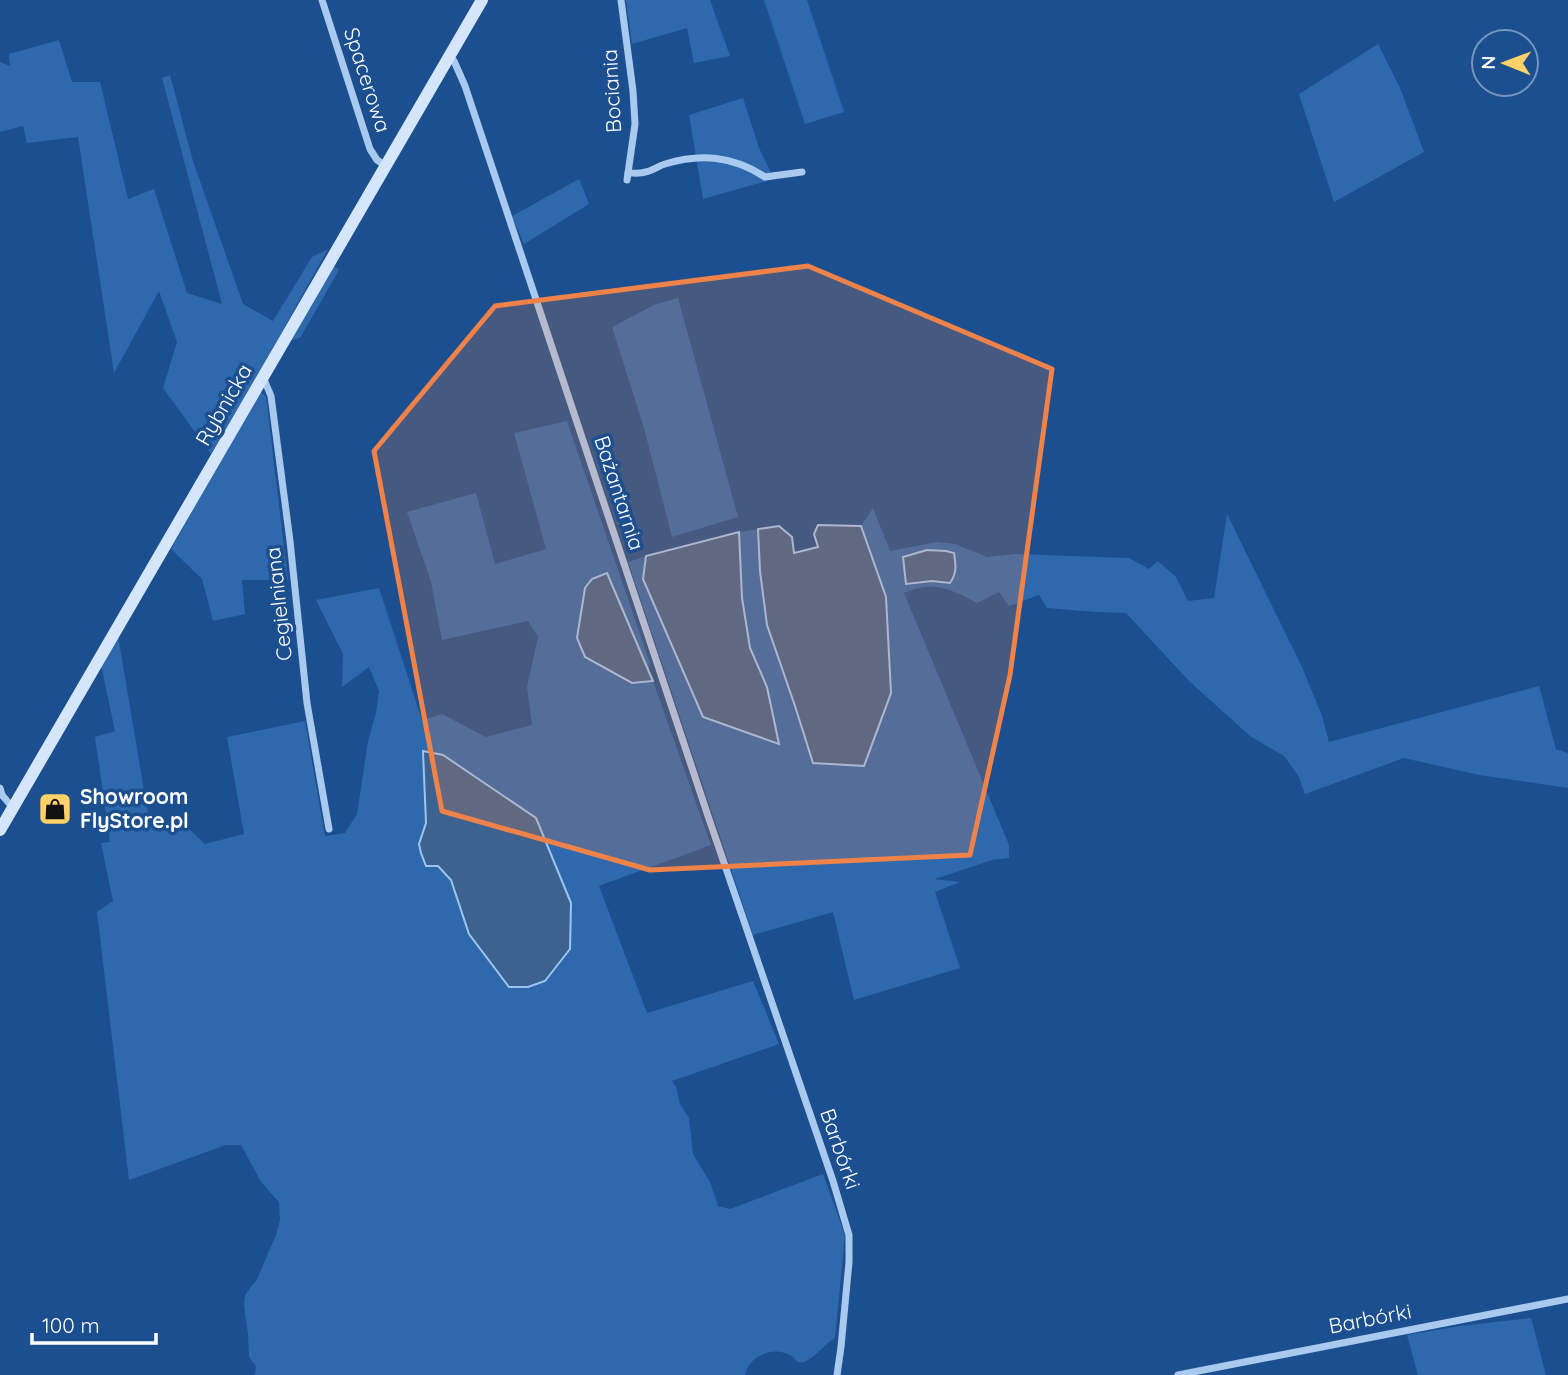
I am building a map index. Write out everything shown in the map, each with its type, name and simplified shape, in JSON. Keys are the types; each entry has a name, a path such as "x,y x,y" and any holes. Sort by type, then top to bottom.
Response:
{"main road":[{"name":"Rybnicka","path":"0,830 482,0"}],"street":[{"name":"Spacerowa","path":"322,0 370,149 377,160 386,166"},
{"name":"Bociania","path":"621,0 635,124 628,177 664,164 710,158 730,160 765,177 802,172"},
{"name":"Bażantarnia","path":"449,57 454,61 465,86 752,942"},
{"name":"Cegielniana","path":"263,376 271,396 290,541 306,702 329,829"},
{"path":"0,788 2,796 13,808"},
{"name":"Barbórki","path":"752,942 849,1235 847,1287 836,1375"},
{"name":"Barbórki","path":"1178,1375 1568,1299"}],"highlighted area":[{"path":"808,266 1052,369 1010,675 970,855 650,870 442,811 374,451 495,306"}],"shaded area":[{"path":"626,0 710,0 730,56 694,63 687,28 632,44"},
{"path":"764,0 807,0 844,112 805,124"},
{"path":"59,40 72,82 100,82 128,199 154,189 187,293 222,304 162,78 170,75 193,161 243,304 273,321 312,257 328,249 211,454 163,388 177,342 159,291 114,373 78,137 27,143 23,126 0,132 0,62 10,66 9,54"},
{"path":"1378,44 1400,88 1424,152 1334,202 1299,94"},
{"path":"743,98 759,148 774,179 703,199 689,115"},
{"path":"579,179 589,204 524,244 512,216"},
{"path":"333,265 339,270 300,338 289,341"},
{"path":"678,298 738,517 672,537 644,428 612,327 654,305"},
{"path":"260,392 266,396 288,580 242,580 245,614 213,621 202,579 171,549"},
{"path":"567,421 650,663 649,672 607,573 577,638 585,658 632,683 653,681 711,845 599,886 647,1013 753,981 779,1044 672,1081 680,1104 689,1118 693,1154 710,1182 718,1206 730,1209 823,1174 845,1235 835,1338 804,1362 783,1352 762,1354 751,1363 745,1375 255,1375 256,1366 249,1357 245,1295 257,1279 276,1235 280,1220 279,1202 261,1182 241,1145 226,1145 129,1180 97,912 113,901 101,843 110,842 95,737 115,731 101,665 118,636 150,826 189,829 205,844 244,834 227,737 305,721 325,836 345,833 357,814 379,691 369,667 342,687 343,654 316,600 379,588 422,720 442,714 486,737 532,725 527,687 538,637 528,621 442,640 431,582 407,512 476,493 495,564 546,549 514,433","holes":["423,752 509,987 469,934 451,880 419,844 426,823"]},
{"path":"873,508 890,551 937,542 955,544 987,557 1015,554 1129,558 1149,569 1158,561 1176,577 1188,601 1214,598 1227,514 1302,667 1322,716 1329,742 1539,686 1556,749 1568,753 1568,788 1479,775 1404,758 1305,794 1298,775 1284,756 1250,736 1190,682 1126,613 1047,608 1039,595 1009,606 999,592 977,603 942,588 915,589 904,593 1009,845 1009,858 992,860 935,879 960,882 935,892 960,968 854,1000 833,912 753,935 628,562 646,556 643,579 703,717 767,687 750,648 742,598 739,532 758,529 767,625 813,762 891,693 886,597 861,526","holes":["927,550 950,582 906,584 903,556"]},
{"path":"818,525 861,526 886,597 891,693 864,766 813,763 767,625 758,529 779,526 792,537 794,553 818,547 814,534"},
{"path":"739,532 742,598 750,648 767,687 779,744 703,717 643,579 646,556"},
{"path":"927,550 954,553 955,569 950,583 932,581 906,584 903,557"},
{"path":"607,573 653,681 632,683 585,657 577,638 585,588 592,579"},
{"path":"423,751 443,755 536,818 571,903 570,949 545,981 528,987 509,987 469,934 451,880 438,866 426,866 419,844 426,823"},
{"path":"1531,1318 1546,1375 1418,1375 1407,1335"}],"place":[{"name":"Showroom FlyStore.pl","path":"55,809"}]}
